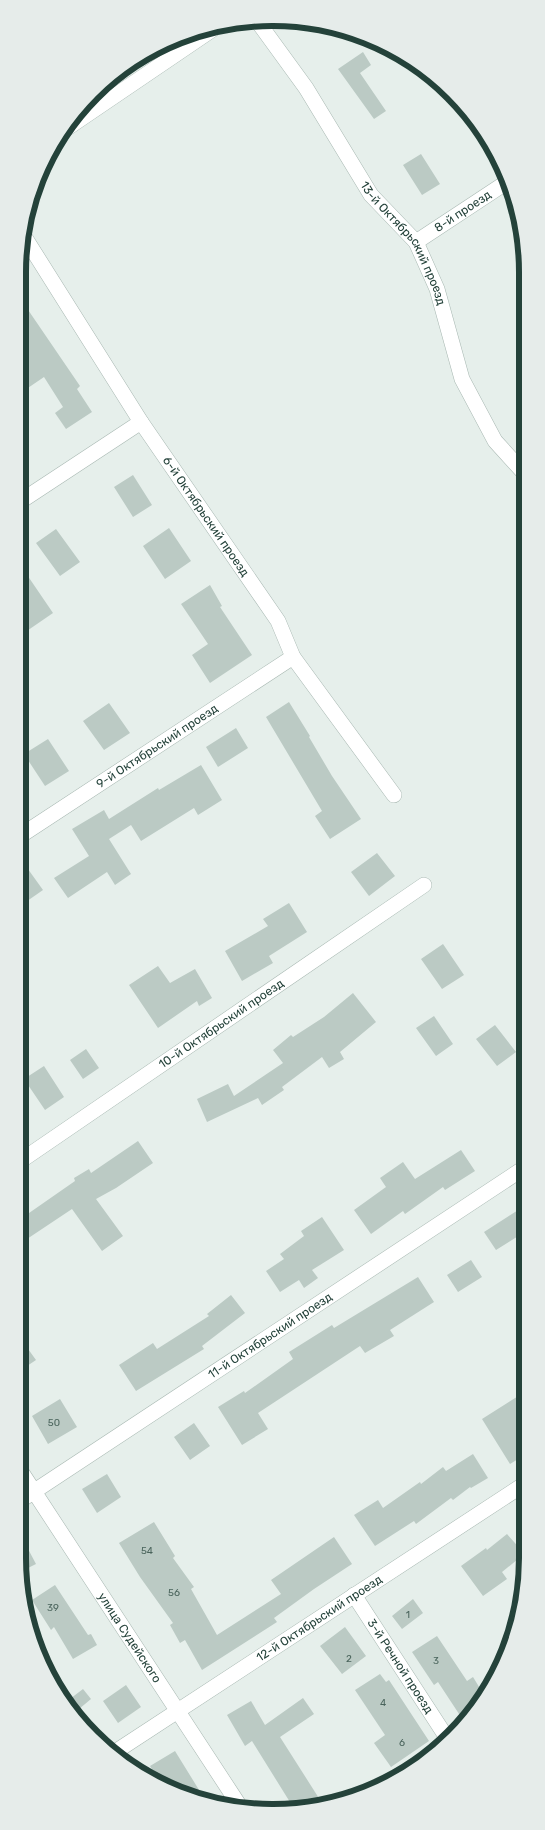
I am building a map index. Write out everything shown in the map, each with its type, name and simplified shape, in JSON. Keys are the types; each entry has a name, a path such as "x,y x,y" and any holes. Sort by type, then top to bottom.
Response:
{"street":[{"name":"13-й Октябрьский проезд","path":"261,27 306,88 372,195 416,242 437,289 462,379 495,442 519,468"},
{"path":"79,120 202,37"},
{"name":"8-й проезд","path":"416,242 503,185"},
{"name":"6-й Октябрьский проезд","path":"28,242 141,422 278,621 294,657 394,795"},
{"path":"26,498 141,422"},
{"name":"9-й Октябрьский проезд","path":"26,832 294,657"},
{"name":"10-й Октябрьский проезд","path":"26,1157 424,885"},
{"name":"11-й Октябрьский проезд","path":"26,1497 519,1171"},
{"name":"улица Судейского","path":"26,1480 237,1801"},
{"name":"12-й Октябрьский проезд","path":"119,1750 519,1488"},
{"name":"3-й Речной проезд","path":"354,1595 444,1735"}],"building":[{"path":"363,52 371,65 360,73 386,111 374,119 338,69"},
{"path":"421,154 440,184 422,195 403,165"},
{"path":"26,307 80,386 77,389 92,412 66,429 55,413 63,407 44,377 26,389"},
{"path":"133,475 152,505 133,517 114,487"},
{"path":"169,528 191,561 165,579 143,546"},
{"path":"56,529 80,562 60,576 36,543"},
{"path":"26,573 53,613 26,632"},
{"path":"210,585 222,606 220,607 252,655 210,683 192,655 208,644 181,604"},
{"path":"289,702 332,776 361,819 330,839 315,816 322,811 266,717"},
{"path":"109,703 130,733 104,750 83,721"},
{"path":"236,728 248,748 218,767 206,747"},
{"path":"48,739 69,771 45,786 26,757 26,753"},
{"path":"201,765 222,800 198,815 194,808 141,841 131,825 109,839 131,874 115,885 107,872 68,898 54,878 89,856 72,829 104,810 109,819 158,788 159,790"},
{"path":"377,853 395,876 369,896 351,872"},
{"path":"26,866 43,890 26,902"},
{"path":"289,903 307,932 269,956 273,963 242,981 225,951 268,926 263,919"},
{"path":"443,944 464,975 442,989 421,959"},
{"path":"158,966 170,983 195,969 212,998 199,1006 197,1001 158,1028 129,985"},
{"path":"353,993 376,1022 340,1052 344,1059 329,1068 322,1057 282,1087 284,1090 262,1105 258,1098 207,1122 197,1099 228,1084 234,1096 283,1063 273,1050 291,1035 293,1037 324,1017"},
{"path":"434,1016 453,1044 436,1056 416,1028"},
{"path":"495,1025 516,1052 497,1066 476,1039"},
{"path":"86,1049 99,1068 83,1079 70,1060"},
{"path":"44,1066 64,1097 45,1110 26,1082 26,1078"},
{"path":"138,1141 153,1163 96,1199 123,1236 102,1251 72,1209 27,1239 26,1215 75,1181 74,1178 89,1169 91,1173"},
{"path":"461,1150 475,1171 445,1190 443,1187 405,1214 403,1211 371,1234 354,1210 386,1187 380,1178 403,1162 415,1179"},
{"path":"519,1210 519,1236 496,1250 484,1232"},
{"path":"322,1217 344,1250 312,1270 318,1278 304,1288 299,1280 280,1292 266,1271 284,1259 280,1254 304,1236 301,1231"},
{"path":"471,1260 482,1277 458,1292 447,1275"},
{"path":"418,1277 434,1302 390,1330 394,1336 365,1353 360,1346 258,1413 268,1429 242,1445 218,1407 244,1391 245,1393 293,1359 289,1352 332,1325 334,1328"},
{"path":"231,1295 245,1313 202,1346 204,1349 136,1391 119,1365 153,1343 157,1349 209,1316 207,1314"},
{"path":"26,1346 36,1360 26,1367"},
{"path":"519,1396 519,1458 510,1464 482,1419"},
{"path":"60,1399 77,1427 48,1444 32,1416"},
{"path":"194,1423 210,1446 190,1460 174,1437"},
{"path":"473,1454 488,1478 470,1487 453,1500 451,1498 416,1524 414,1521 375,1546 354,1515 378,1500 383,1508 420,1482 421,1484 443,1467 446,1471"},
{"path":"107,1474 121,1497 97,1513 82,1489"},
{"path":"154,1522 175,1556 173,1558 194,1587 191,1589 217,1635 281,1594 271,1580 334,1537 352,1564 274,1618 277,1622 202,1670 185,1640 180,1643 170,1625 173,1623 140,1577 119,1543"},
{"path":"507,1534 519,1548 519,1558 502,1572 507,1579 483,1596 461,1566 486,1548 487,1550"},
{"path":"26,1545 36,1564 27,1569"},
{"path":"55,1585 88,1635 91,1634 97,1645 73,1659 54,1627 51,1630 32,1600"},
{"path":"413,1599 423,1613 402,1629 392,1616"},
{"path":"345,1627 366,1656 342,1674 320,1646"},
{"path":"437,1636 467,1681 473,1677 480,1689 461,1716 438,1682 434,1685 412,1652"},
{"path":"380,1674 386,1682 389,1680 429,1741 391,1767 374,1743 385,1735 355,1690"},
{"path":"126,1685 141,1707 118,1723 103,1701"},
{"path":"83,1689 91,1699 79,1709 71,1698"},
{"path":"303,1698 314,1714 280,1737 320,1799 290,1803 252,1741 245,1746 227,1715 251,1701 265,1725"},
{"path":"175,1751 201,1793 155,1774 150,1766"}]}
